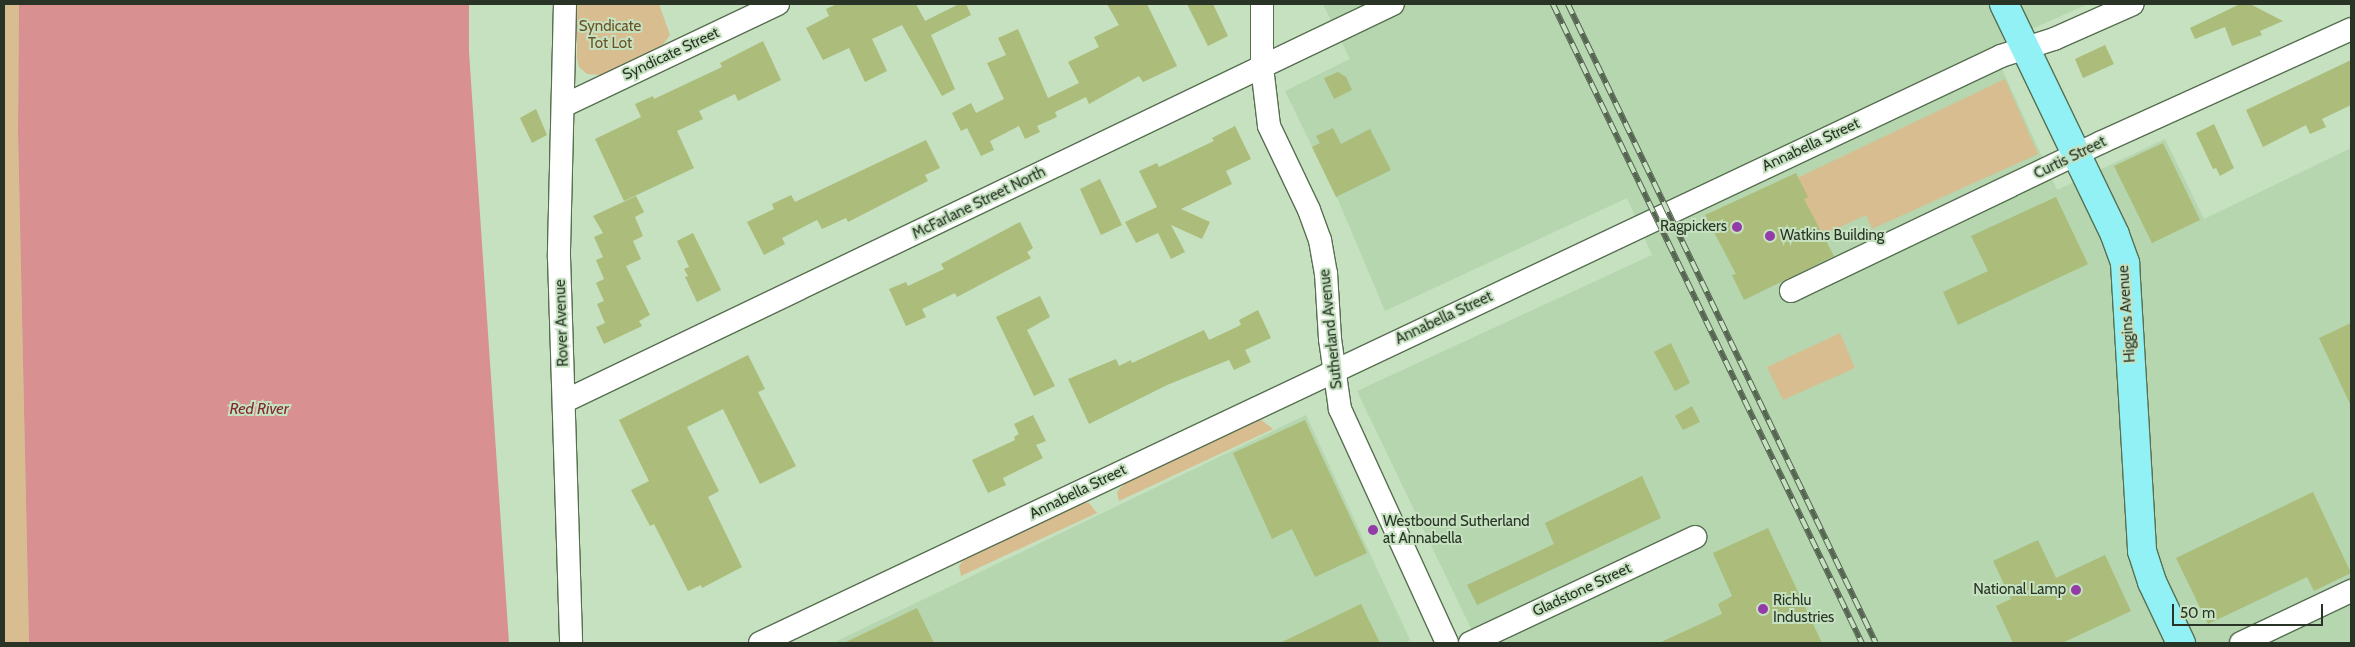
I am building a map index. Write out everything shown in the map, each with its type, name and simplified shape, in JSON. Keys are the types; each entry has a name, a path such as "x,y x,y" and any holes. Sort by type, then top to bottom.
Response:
{"main road":[{"name":"Higgins Avenue","path":"2004,4 2115,235 2124,263 2142,551 2152,582 2181,643"}],"street":[{"name":"Rover Avenue","path":"565,4 565,105 559,258 572,643"},
{"name":"Syndicate Street","path":"565,105 778,4"},
{"name":"Sutherland Avenue","path":"1262,4 1262,67 1269,126 1310,210 1320,240 1326,272 1340,408 1447,643"},
{"name":"McFarlane Street North","path":"565,401 1393,4"},
{"name":"Annabella Street","path":"760,643 2001,56 2054,39 2133,4"},
{"name":"Curtis Street","path":"1791,291 2077,154 2351,28"},
{"name":"Gladstone Street","path":"1470,643 1695,537"},
{"path":"2242,643 2351,591"}],"shaded area":[{"path":"1323,4 2088,4 1992,47 2057,190 2165,139 2204,219 2351,148 2351,643 1478,643 1357,391 1652,255 1627,198 1385,311 1339,202 1285,91 1350,59"},
{"path":"1306,415 1410,640 1404,643 833,643"}],"green space":[{"path":"4,4 19,4 18,132 29,643 4,643"},
{"name":"Syndicate Tot Lot","path":"577,4 659,4 670,35 662,46 600,75 587,74 579,67 577,59"},
{"path":"2005,79 2038,154 1872,229 1866,215 1821,236 1795,179"},
{"path":"1840,333 1855,368 1783,400 1767,367"},
{"path":"1260,419 1273,429 1119,501 1117,492 1125,483"},
{"path":"1083,503 1089,503 1097,513 961,576 959,566 966,557"}],"water":[{"name":"Red River","path":"19,4 469,4 469,52 509,643 29,643 18,132"}],"building":[{"path":"837,4 916,4 925,21 959,4 966,4 971,15 931,35 955,89 942,96 902,25 872,39 887,71 865,82 849,48 823,60 806,28 829,16 826,9"},
{"path":"1107,4 1147,4 1177,66 1143,82 1139,76 1089,104 1086,97 1055,112 1057,117 1037,126 1040,132 1025,139 1019,126 990,141 994,150 981,156 967,128 961,131 952,113 971,103 976,113 1004,99 987,63 1006,55 998,38 1018,29 1048,98 1079,83 1068,62 1099,47 1094,37 1119,25"},
{"path":"1187,4 1213,4 1228,36 1208,46"},
{"path":"2240,4 2250,4 2283,21 2260,31 2262,35 2232,46 2225,27 2195,39 2190,28"},
{"path":"763,41 781,80 738,101 735,94 699,111 703,119 677,131 694,168 624,201 595,139 641,117 635,104 653,96 654,99 722,67 720,63"},
{"path":"2105,45 2114,64 2083,78 2075,59"},
{"path":"2351,60 2351,105 2322,119 2326,127 2310,134 2306,125 2263,147 2246,110"},
{"path":"1338,72 1346,77 1352,90 1334,99 1324,78"},
{"path":"536,109 547,135 532,143 520,118"},
{"path":"2214,124 2234,168 2220,176 2216,168 2213,169 2196,133"},
{"path":"1235,126 1251,159 1226,171 1232,184 1181,209 1210,222 1202,239 1171,225 1185,252 1171,259 1158,233 1136,243 1125,222 1157,207 1139,171 1157,163 1159,167 1214,141 1212,138"},
{"path":"1333,128 1341,144 1370,129 1391,170 1336,197 1312,147 1320,143 1316,136"},
{"path":"926,140 940,168 925,175 928,181 848,222 846,218 822,229 817,220 782,238 785,244 764,255 747,222 774,209 772,204 791,195 795,202"},
{"path":"2163,143 2200,220 2152,243 2114,166"},
{"name":"Watkins Building","path":"1796,173 1808,197 1804,199 1834,256 1744,300 1732,275 1736,274 1705,215"},
{"path":"1100,179 1122,225 1101,235 1080,189"},
{"path":"636,196 644,212 635,217 643,236 633,241 641,259 626,266 650,315 639,321 642,326 604,344 596,327 605,323 597,304 604,301 596,283 604,279 596,260 603,257 594,237 603,233 593,216"},
{"path":"2056,197 2088,264 1958,325 1943,292 1988,271 1971,236"},
{"path":"1020,222 1033,248 1027,252 1031,258 957,297 955,293 922,309 926,317 906,326 889,289 906,282 908,286 944,269 941,264"},
{"path":"693,233 721,290 697,302 685,277 688,276 684,269 689,267 677,241"},
{"path":"1040,296 1050,317 1027,330 1055,386 1034,396 996,317"},
{"path":"1258,310 1271,338 1245,350 1251,362 1234,370 1229,360 1167,385 1089,424 1068,379 1116,359 1119,366 1131,360 1132,363 1204,330 1209,340 1241,325 1239,320"},
{"path":"2351,323 2351,406 2319,338"},
{"path":"1671,343 1690,383 1675,391 1654,352"},
{"path":"748,355 765,389 758,392 796,466 760,484 723,409 687,427 719,491 708,497 742,567 702,588 701,585 688,591 654,524 650,526 631,490 649,481 619,420"},
{"path":"1692,406 1700,422 1683,430 1675,416"},
{"path":"1033,415 1046,441 1036,445 1043,458 1003,478 1006,485 988,493 972,460 1015,440 1014,437 1019,434 1014,424"},
{"path":"1305,420 1367,553 1315,577 1292,529 1272,539 1233,453"},
{"path":"1642,476 1661,518 1477,605 1467,585 1554,544 1545,523"},
{"path":"2313,492 2351,573 2314,591 2307,577 2208,624 2176,558"},
{"path":"1768,528 1822,643 1659,643 1722,614 1718,604 1732,596 1713,553"},
{"name":"National Lamp","path":"2038,540 2056,578 2105,555 2131,611 2062,643 2013,643 1996,606 2011,599 1993,561"},
{"path":"1361,604 1380,643 1280,643"},
{"path":"917,608 934,643 844,643"}],"railway":[{"path":"1553,4 1862,643"},
{"path":"1568,4 1876,643"}],"place":[{"name":"Ragpickers","path":"1737,227"},
{"name":"Watkins Building","path":"1770,236"},
{"name":"Westbound Sutherland at Annabella","path":"1373,530"},
{"name":"National Lamp","path":"2076,590"},
{"name":"Richlu Industries","path":"1763,609"}]}
